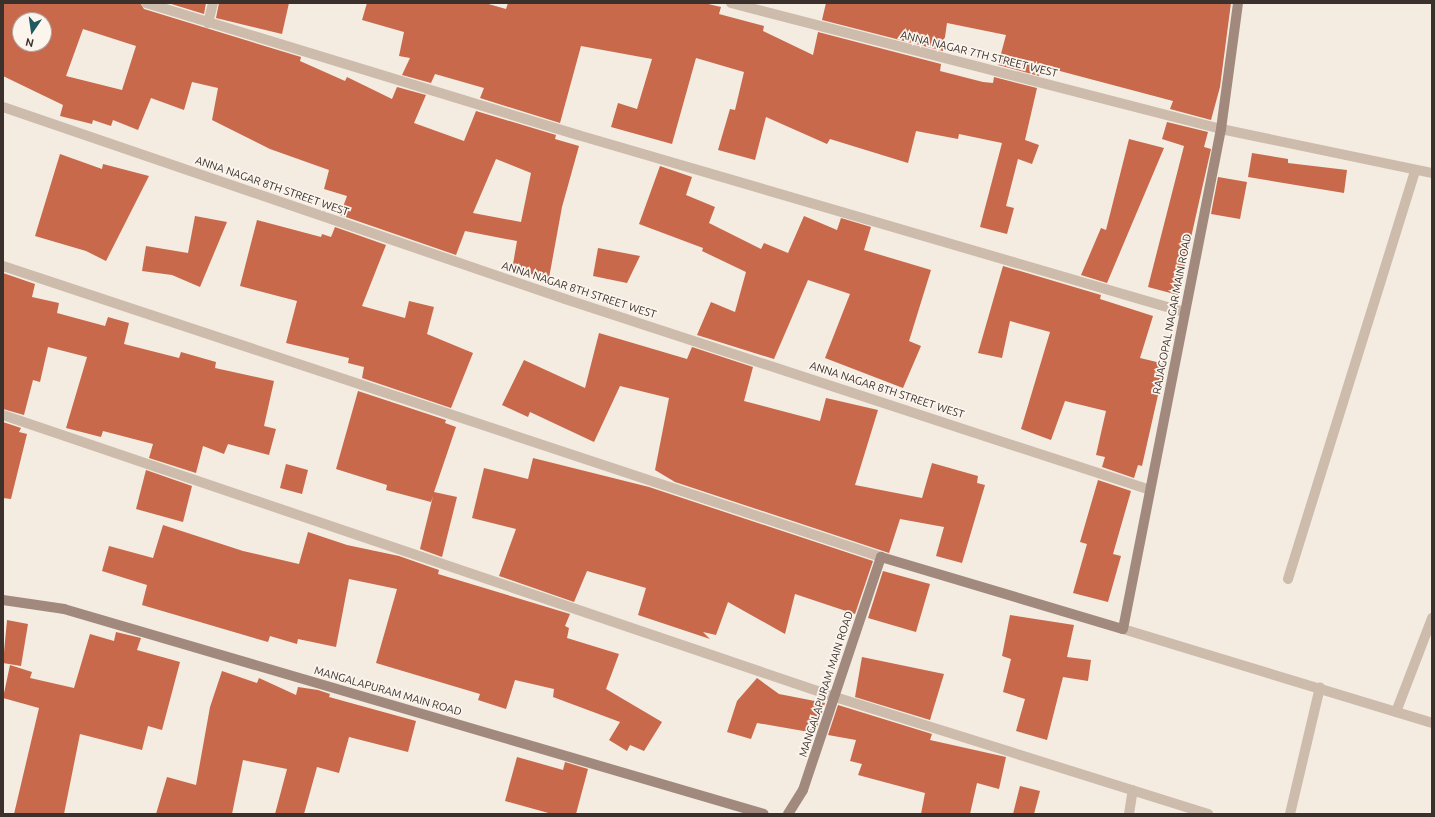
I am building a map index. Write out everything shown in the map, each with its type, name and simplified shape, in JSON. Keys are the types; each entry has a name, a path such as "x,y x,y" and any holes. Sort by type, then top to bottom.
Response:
{"street":[{"path":"146,3 208,23 1184,312"},
{"path":"208,23 213,3"},
{"name":"ANNA NAGAR 7TH STREET WEST","path":"731,3 1221,129 1432,174"},
{"name":"RAJAGOPAL NAGAR MAIN ROAD","path":"1123,629 1221,129 1238,3"},
{"name":"ANNA NAGAR 8TH STREET WEST","path":"3,107 557,296 1150,490"},
{"path":"1288,579 1415,171"},
{"path":"3,266 880,557 1320,686 1432,724"},
{"path":"3,415 835,697 1208,814"},
{"name":"MANGALAPURAM MAIN ROAD","path":"788,814 803,790 835,697 880,557"},
{"name":"MANGALAPURAM MAIN ROAD","path":"3,600 64,609 764,814"},
{"path":"1396,712 1432,618"},
{"path":"1290,814 1320,686"},
{"path":"1129,814 1133,790"}],"building":[{"path":"3,3 140,3 144,9 301,57 300,61 345,81 347,77 392,99 397,87 426,95 414,123 464,141 476,111 556,135 555,139 579,146 562,207 549,278 512,270 517,241 465,231 456,255 340,215 347,196 324,189 329,170 270,149 212,120 218,88 192,82 184,110 151,98 138,130 113,120 111,126 93,120 92,124 60,116 63,105 3,76","holes":["83,29 136,46 122,90 66,76","496,159 531,173 521,222 473,213"]},
{"path":"168,3 206,3 204,14"},
{"path":"219,3 289,3 282,34 216,18"},
{"path":"367,3 485,3 506,9 508,3 704,3 721,7 719,14 764,26 763,31 813,55 818,32 941,64 940,71 983,82 993,83 994,77 1037,88 1025,140 1039,145 1032,164 1018,159 1006,206 1014,208 1007,234 980,227 1002,143 959,134 958,139 916,131 908,163 830,139 827,144 766,117 755,160 718,150 730,109 735,110 744,72 696,58 672,144 611,127 618,103 637,109 652,59 581,46 560,123 480,98 484,88 435,74 431,83 402,75 410,58 399,56 404,32 362,20"},
{"path":"826,3 1231,3 1220,87 1211,120 1170,109 1173,101 1041,66 1039,76 998,65 1006,35 947,23 943,51 822,20"},
{"path":"1167,122 1208,132 1204,147 1211,149 1178,295 1148,287 1184,146 1162,139"},
{"path":"1129,139 1164,148 1107,283 1081,275 1101,228 1106,230"},
{"path":"1252,153 1288,159 1288,163 1347,170 1344,193 1248,177"},
{"path":"60,154 102,169 103,164 149,176 106,261 86,251 35,236"},
{"path":"660,166 692,177 686,195 715,207 709,223 761,249 764,243 788,253 804,216 837,230 841,218 871,227 864,250 931,270 909,341 921,346 903,388 825,358 850,294 808,280 774,359 697,335 711,302 735,312 746,272 702,251 703,248 639,224"},
{"path":"1218,177 1247,182 1240,219 1211,214"},
{"path":"195,216 227,222 200,287 172,275 142,271 146,246 188,253"},
{"path":"257,220 321,237 322,234 331,237 335,227 386,245 362,306 405,318 409,301 434,307 427,334 473,353 451,408 362,378 364,367 348,363 349,358 286,343 297,301 240,286"},
{"path":"598,248 640,256 627,283 593,276"},
{"path":"1003,266 1101,295 1100,299 1153,316 1140,358 1165,364 1142,466 1138,465 1134,478 1102,467 1105,457 1096,455 1106,411 1065,401 1051,440 1021,429 1050,332 1010,321 1002,358 978,353"},
{"path":"3,273 35,284 32,297 59,303 57,313 105,326 108,317 129,323 124,344 179,358 181,352 216,362 215,368 274,381 264,426 276,429 269,455 228,444 224,454 203,446 196,473 149,458 153,444 103,431 101,437 66,428 87,357 48,347 40,382 33,380 24,415 3,409"},
{"path":"599,333 687,359 692,347 753,367 744,401 820,421 826,398 878,410 855,485 922,498 932,463 978,476 977,483 985,485 962,563 936,556 944,527 900,519 889,553 675,482 655,470 669,398 620,386 594,442 530,412 528,417 502,405 524,360 585,388"},
{"path":"358,391 446,420 445,423 456,427 434,492 457,497 442,557 420,549 433,496 431,502 386,490 387,485 336,469"},
{"path":"3,422 21,428 19,432 27,434 11,499 3,498"},
{"path":"533,458 649,487 873,561 855,614 795,594 785,634 728,602 716,635 703,632 710,639 638,615 646,588 587,571 574,602 499,576 516,529 472,518 484,468 528,479"},
{"path":"286,464 308,470 302,494 280,488"},
{"path":"146,470 192,486 183,522 136,509"},
{"path":"1098,480 1131,491 1113,554 1121,556 1108,602 1073,593 1087,544 1080,542"},
{"path":"163,525 243,551 299,564 308,532 347,545 399,556 439,570 438,574 570,614 565,626 569,628 567,638 619,654 606,689 662,722 644,751 630,745 627,751 609,740 620,722 553,697 554,689 515,680 506,709 478,700 480,694 376,663 397,589 349,579 336,647 298,639 297,644 270,636 268,642 142,605 147,585 102,571 109,546 153,558"},
{"path":"883,571 930,584 916,632 868,618"},
{"path":"1010,615 1074,625 1067,657 1091,660 1088,681 1063,677 1047,740 1016,731 1025,699 1003,692 1011,659 1002,656"},
{"path":"7,620 28,624 21,666 3,663"},
{"path":"116,632 141,638 137,650 180,662 162,730 148,726 142,750 80,734 64,814 14,814 39,708 3,698 10,665 32,672 30,678 74,688 90,634 114,641"},
{"path":"862,657 944,674 930,720 855,697"},
{"path":"222,671 257,683 259,678 296,695 298,687 318,690 330,694 329,697 416,721 408,752 349,737 339,773 317,767 304,814 275,814 287,769 243,760 232,814 156,814 167,777 196,785 210,707"},
{"path":"757,678 779,694 825,703 815,733 757,723 751,739 727,732 737,701"},
{"path":"838,705 932,734 930,740 1006,757 999,789 977,783 970,814 921,814 925,793 858,775 862,764 850,761 856,740 828,735"},
{"path":"517,757 563,770 565,762 588,769 576,814 552,814 505,801"},
{"path":"1020,786 1040,791 1034,814 1013,814"}]}
